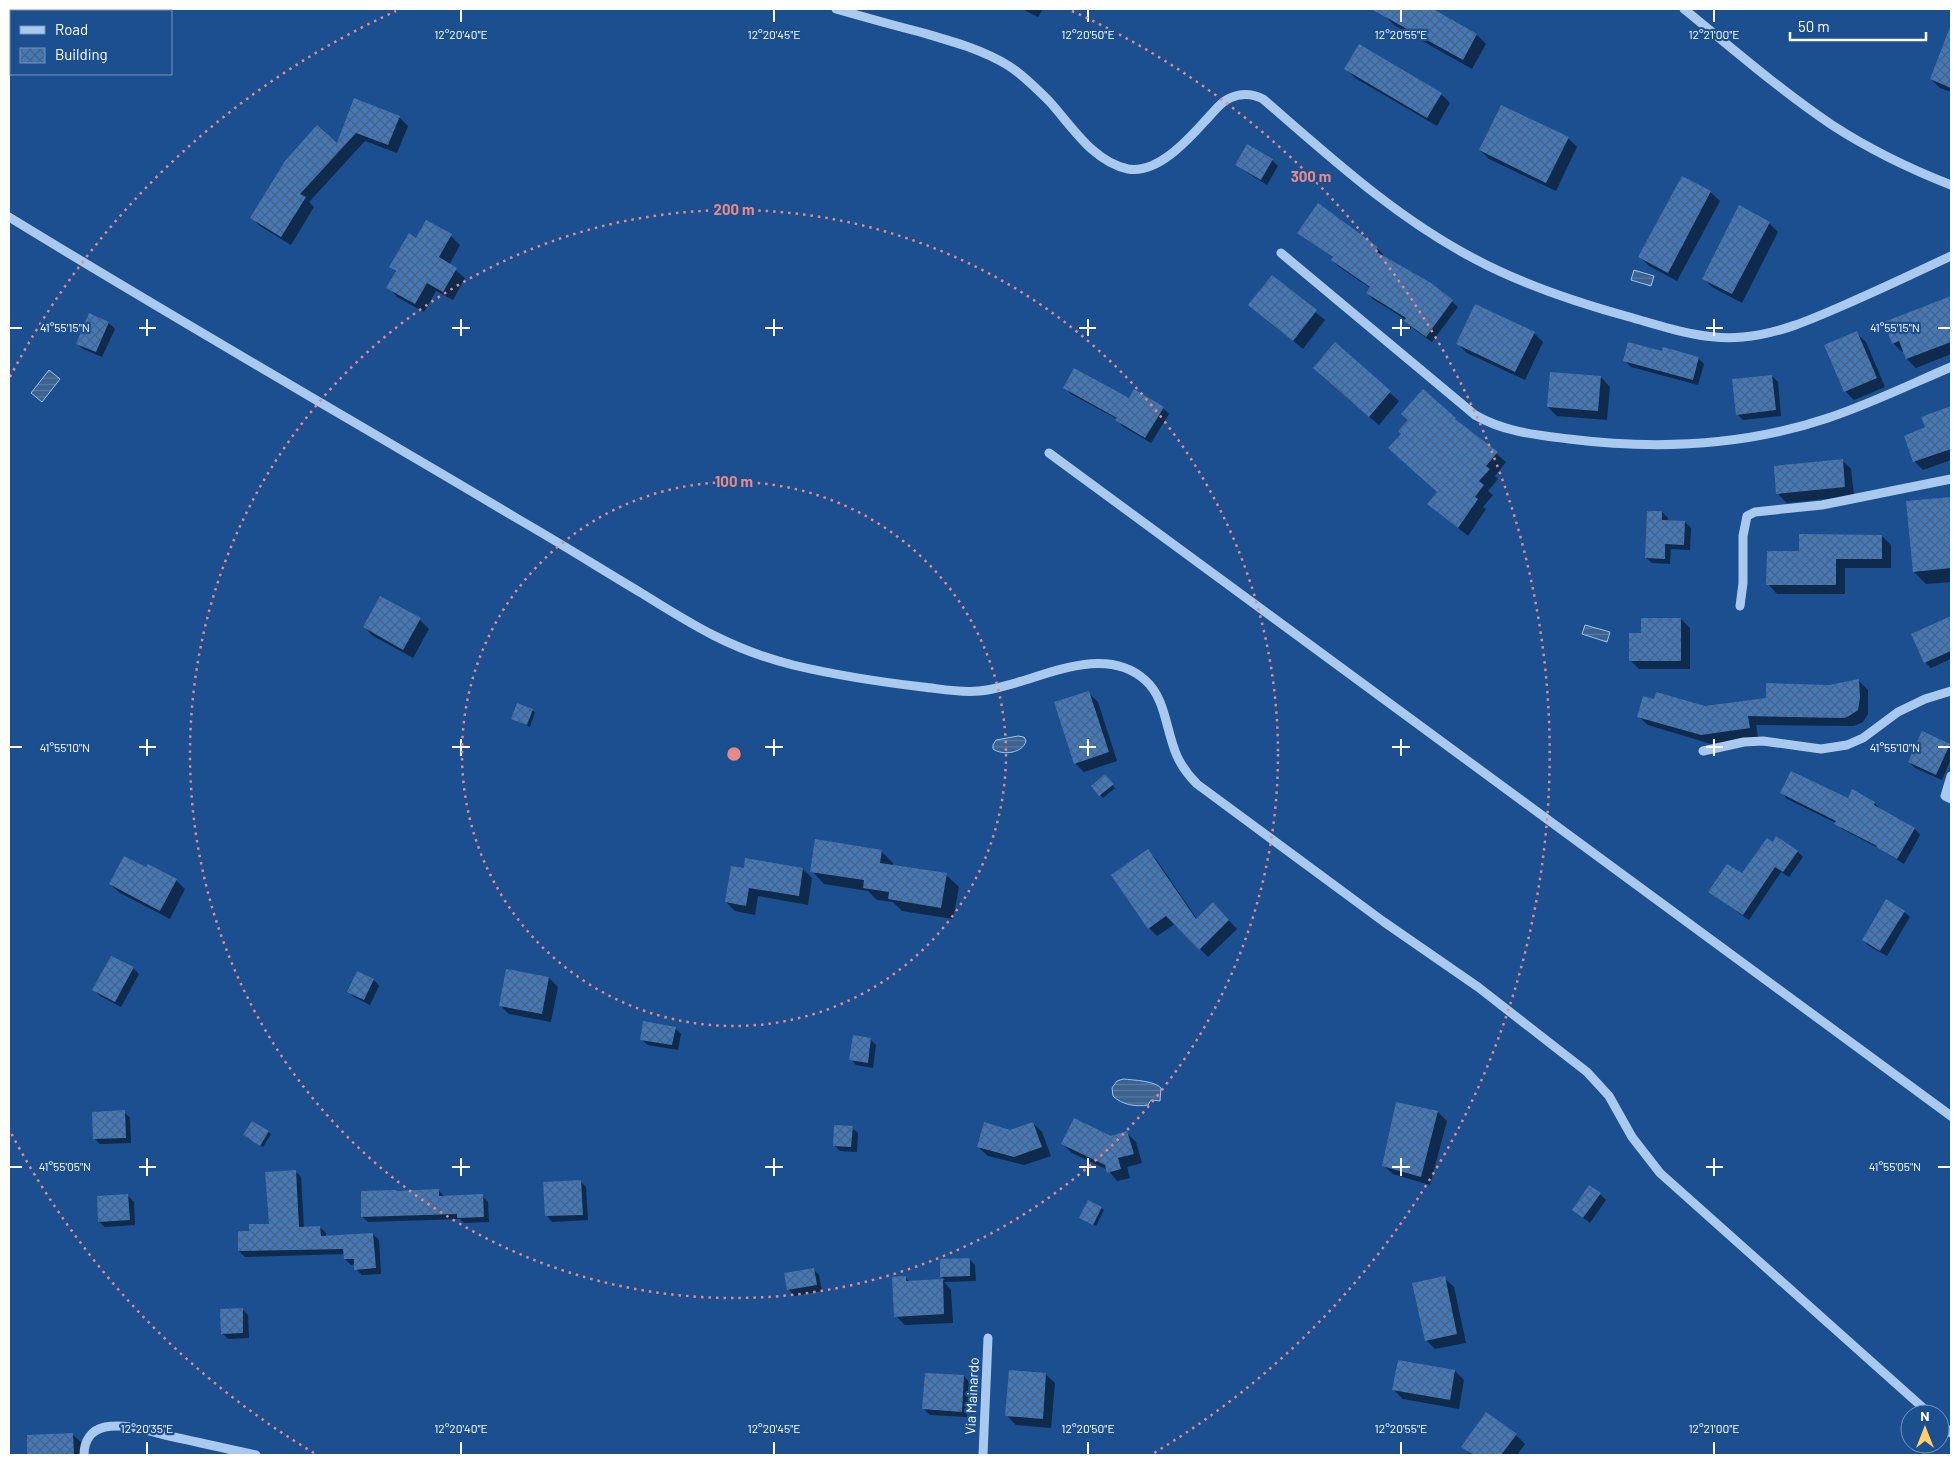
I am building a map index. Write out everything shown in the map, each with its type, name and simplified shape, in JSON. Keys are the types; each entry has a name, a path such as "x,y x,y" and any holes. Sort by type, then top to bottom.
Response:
{"street":[{"path":"836,9 960,44 998,60 1017,72 1047,100 1094,151 1113,163 1128,169 1149,168 1161,162 1200,128 1221,104 1230,98 1246,95 1258,97 1370,190 1441,240 1473,258 1524,282 1578,301 1691,333 1734,338 1796,325 1871,294 1951,256"},
{"path":"1684,9 1783,89 1832,125 1890,158 1951,185"},
{"path":"9,216 104,275 534,528 701,630 732,645 801,667 894,684 963,692 1003,687 1054,670 1082,665 1113,666 1138,674 1149,683 1156,693 1177,756 1186,772 1197,784 1384,922 1478,987 1592,1076 1609,1096 1632,1137 1660,1173 1919,1404"},
{"path":"1281,253 1475,414 1500,427 1532,434 1598,442 1652,445 1746,439 1828,418 1951,367"},
{"path":"1049,453 1951,1116"},
{"path":"1740,606 1743,583 1743,536 1747,516 1754,512 1822,506 1951,479"},
{"path":"1703,751 1744,742 1763,741 1821,749 1847,745 1863,738 1898,712 1925,699 1951,691"},
{"path":"1951,776 1945,796 1951,800"},
{"name":"Via Mainardo","path":"983,1455 988,1338"},
{"path":"84,1455 85,1445 91,1434 104,1427 120,1426 256,1455"}],"water":[{"path":"1634,270 1654,276 1651,286 1631,280"},
{"path":"49,370 60,379 42,402 31,393"},
{"path":"1585,625 1610,632 1607,642 1582,634"},
{"path":"1018,736 1024,737 1026,741 1017,751 1007,753 993,749 996,740"},
{"path":"1123,1079 1144,1081 1158,1086 1161,1088 1160,1101 1151,1100 1148,1105 1139,1106 1129,1105 1121,1101 1113,1096 1112,1088 1117,1081"}],"building":[{"path":"1371,9 1433,9 1477,34 1463,60"},
{"path":"1951,27 1951,88 1930,79"},
{"path":"1359,44 1442,93 1427,118 1344,69"},
{"path":"354,98 400,116 388,145 356,133 300,194 306,197 281,237 250,218 285,161 317,125 337,143"},
{"path":"1501,105 1569,137 1546,183 1479,150"},
{"path":"1247,144 1273,159 1261,180 1235,165"},
{"path":"1682,176 1711,191 1668,273 1638,257"},
{"path":"1318,203 1378,247 1375,251 1431,283 1453,300 1426,337 1404,321 1406,318 1366,293 1370,287 1331,260 1333,257 1297,233"},
{"path":"1739,205 1770,222 1732,294 1702,279"},
{"path":"426,220 452,234 439,257 457,268 443,292 427,283 415,304 386,288 396,271 389,267 409,233 416,238"},
{"path":"1272,275 1317,310 1293,341 1248,305"},
{"path":"1951,296 1951,342 1906,359 1899,341 1892,344 1884,322"},
{"path":"1475,304 1535,332 1515,372 1456,344"},
{"path":"89,313 109,322 96,352 76,344"},
{"path":"1857,331 1877,378 1844,392 1824,345"},
{"path":"1335,342 1391,391 1369,417 1313,368"},
{"path":"1628,342 1662,351 1663,347 1699,357 1693,380 1623,361"},
{"path":"1074,368 1129,398 1134,389 1164,407 1145,438 1115,420 1117,418 1063,388"},
{"path":"1550,372 1601,376 1598,411 1547,407"},
{"path":"1772,375 1776,410 1736,415 1732,379"},
{"path":"1423,389 1455,419 1498,452 1486,466 1490,469 1479,481 1484,485 1475,497 1478,499 1458,528 1427,504 1437,492 1388,448 1401,434 1398,431 1408,420 1401,414"},
{"path":"1951,406 1951,449 1913,462 1904,436 1925,427 1921,417"},
{"path":"1843,459 1845,487 1776,494 1774,466"},
{"path":"1951,497 1951,568 1913,572 1906,501"},
{"path":"1647,511 1662,511 1662,520 1685,521 1684,545 1665,544 1665,559 1645,558"},
{"path":"1799,534 1882,535 1882,559 1836,559 1836,585 1766,585 1767,551 1799,551"},
{"path":"380,596 421,618 403,650 363,627"},
{"path":"1951,616 1951,651 1924,663 1911,634"},
{"path":"1641,618 1681,618 1681,661 1629,661 1629,633 1641,633"},
{"path":"1859,679 1860,698 1858,710 1844,718 1748,716 1750,728 1701,735 1637,717 1643,696 1654,699 1656,692 1705,706 1766,698 1766,683 1829,685"},
{"path":"1089,691 1109,752 1074,764 1054,702"},
{"path":"517,703 533,709 527,725 511,719"},
{"path":"1922,731 1950,744 1936,775 1908,762"},
{"path":"1791,771 1848,798 1852,789 1875,802 1874,805 1915,828 1897,859 1877,846 1834,824 1836,821 1780,793"},
{"path":"1105,774 1114,784 1099,796 1091,786"},
{"path":"1776,836 1798,851 1783,872 1775,867 1743,915 1708,892 1727,864 1742,873 1767,838 1773,842"},
{"path":"815,839 882,850 880,863 947,873 941,908 888,899 889,892 863,888 864,880 810,872"},
{"path":"1148,849 1196,919 1213,902 1229,920 1199,950 1166,916 1148,929 1111,875"},
{"path":"124,856 146,867 148,864 177,879 160,911 109,884"},
{"path":"745,858 803,868 799,896 749,888 746,906 725,902 731,866 744,868"},
{"path":"1886,899 1905,911 1880,951 1862,940"},
{"path":"111,956 134,967 115,1002 92,990"},
{"path":"506,969 549,977 542,1014 499,1006"},
{"path":"357,971 374,979 364,1000 347,992"},
{"path":"643,1021 676,1027 672,1045 640,1040"},
{"path":"853,1035 871,1038 868,1063 849,1060"},
{"path":"1396,1102 1438,1111 1421,1177 1382,1166"},
{"path":"125,1110 126,1138 93,1139 92,1112"},
{"path":"1074,1118 1111,1136 1127,1131 1134,1154 1118,1158 1121,1169 1107,1173 1105,1165 1061,1144"},
{"path":"252,1121 269,1131 260,1146 243,1135"},
{"path":"984,1122 1010,1130 1033,1122 1042,1147 1014,1157 977,1147"},
{"path":"834,1125 853,1126 851,1147 833,1146"},
{"path":"296,1170 299,1227 320,1226 321,1236 373,1233 376,1268 354,1270 354,1259 344,1259 343,1249 238,1251 238,1231 249,1231 249,1224 269,1224 265,1172"},
{"path":"581,1180 583,1215 545,1216 543,1182"},
{"path":"1589,1185 1601,1193 1583,1218 1572,1210"},
{"path":"439,1189 439,1196 483,1194 484,1217 457,1218 457,1214 361,1217 361,1191"},
{"path":"128,1194 130,1220 98,1222 97,1196"},
{"path":"1088,1200 1102,1207 1093,1225 1079,1218"},
{"path":"970,1258 970,1276 940,1277 940,1259"},
{"path":"814,1268 817,1285 787,1290 784,1273"},
{"path":"906,1276 906,1281 943,1279 944,1314 894,1317 892,1277"},
{"path":"1445,1276 1457,1334 1425,1341 1412,1283"},
{"path":"243,1308 243,1333 221,1334 220,1309"},
{"path":"1398,1360 1455,1370 1450,1400 1392,1390"},
{"path":"1009,1370 1046,1373 1043,1419 1005,1416"},
{"path":"925,1373 964,1375 962,1412 922,1409"},
{"path":"1486,1412 1517,1434 1501,1455 1474,1455 1461,1447"},
{"path":"73,1433 74,1455 27,1455 27,1435"}]}
